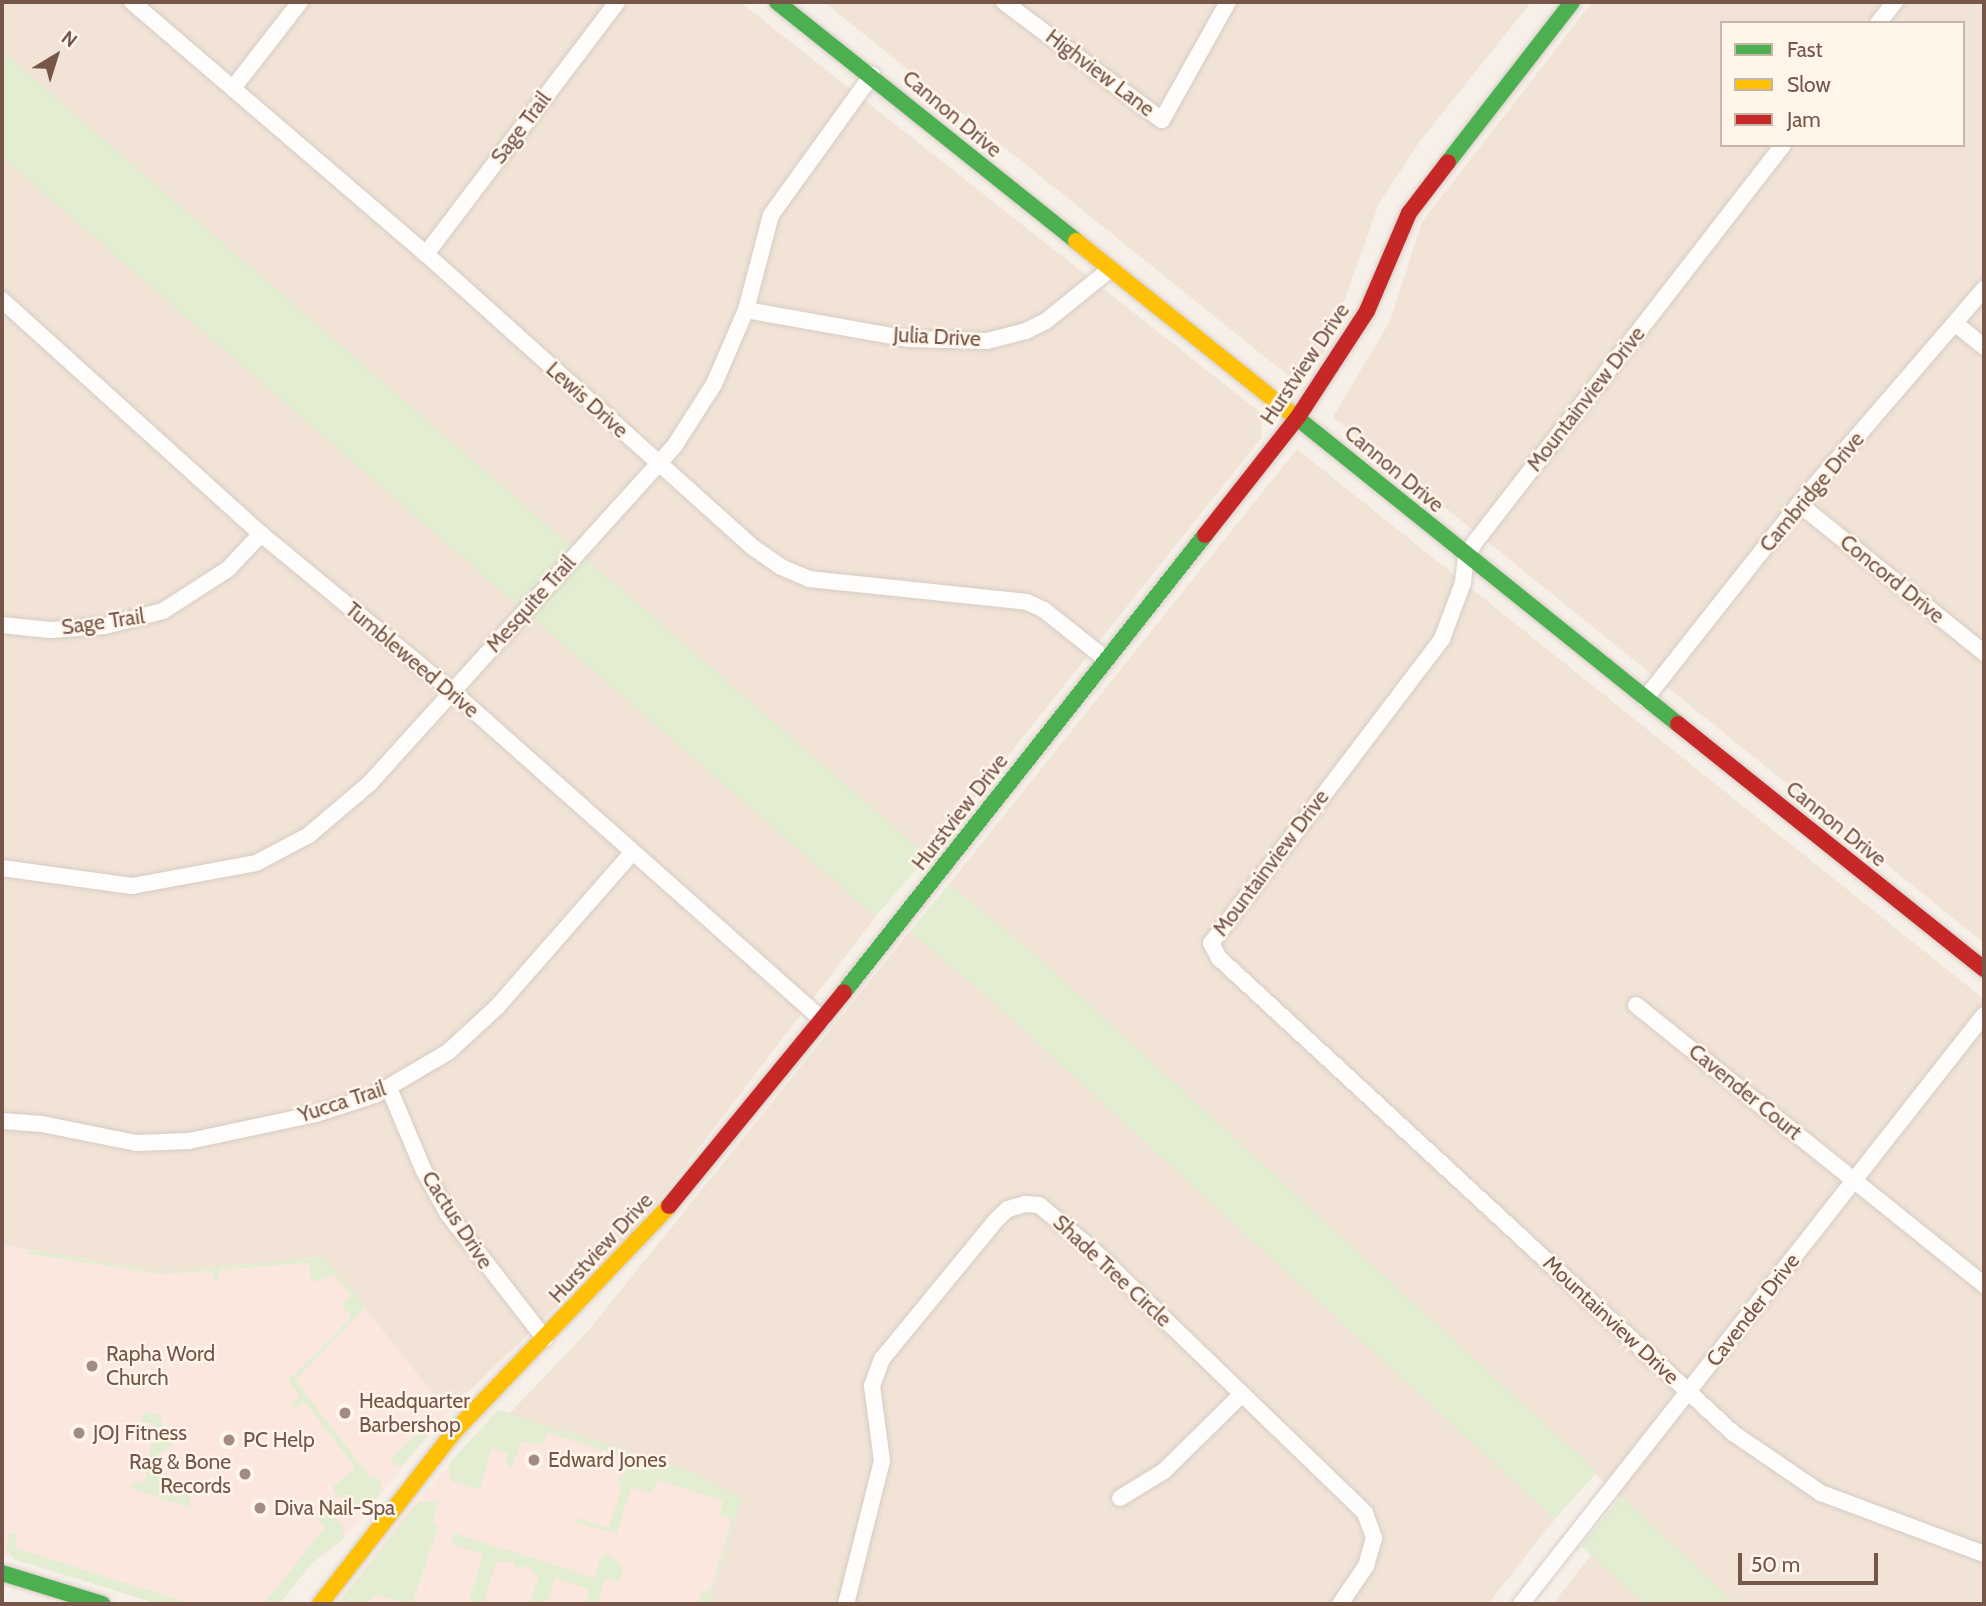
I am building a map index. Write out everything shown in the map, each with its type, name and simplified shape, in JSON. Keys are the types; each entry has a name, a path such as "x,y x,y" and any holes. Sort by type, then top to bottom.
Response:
{"street":[{"name":"Lewis Drive","path":"132,2 425,254 754,548 809,579 1027,602 1045,610 1107,660"},
{"path":"233,88 300,2"},
{"name":"Sage Trail","path":"425,254 617,2"},
{"name":"Cannon Drive","path":"777,2 872,75 1108,271 1297,417 1466,556 1984,969"},
{"name":"Highview Lane","path":"1004,2 1162,120 1228,2"},
{"name":"Hurstview Drive","path":"320,1604 454,1432 637,1244 822,1020 1297,417 1367,311 1409,213 1572,2"},
{"path":"1880,21 1895,2"},
{"name":"Mesquite Trail","path":"2,868 132,886 256,863 309,835 370,783 657,464 714,384 746,310 771,215 872,75"},
{"name":"Mountainview Drive","path":"1781,147 1466,556 1463,583 1442,639 1211,943 1219,958 1733,1433 1821,1493 1984,1554"},
{"name":"Julia Drive","path":"746,310 909,339 986,341 1046,321 1108,271"},
{"name":"Cambridge Drive","path":"1644,699 1800,505 1984,289"},
{"name":"Tumbleweed Drive","path":"2,300 261,534 453,692 822,1020"},
{"path":"1956,324 1984,347"},
{"name":"Concord Drive","path":"1800,505 1984,653"},
{"name":"Sage Trail","path":"2,625 50,629 145,618 186,601 228,569 261,534"},
{"name":"Yucca Trail","path":"2,1121 42,1124 135,1143 189,1141 316,1114 389,1088 448,1052 497,1007 632,853"},
{"name":"Cavender Court","path":"1636,1004 1984,1285"},
{"name":"Cavender Drive","path":"1521,1604 1984,1015"},
{"name":"Cactus Drive","path":"389,1088 423,1169 448,1214 545,1339"},
{"name":"Shade Tree Circle","path":"846,1604 882,1461 872,1386 882,1359 1008,1209 1039,1205 1365,1513 1373,1526 1374,1538 1366,1566 1340,1604"},
{"path":"1120,1498 1164,1471 1242,1394"},
{"path":"2,1573 102,1604"}],"shaded area":[{"path":"2,2 740,2 1261,413 1262,437 925,860 2,51"},
{"path":"824,2 1531,2 1420,141 1379,203 1327,349 1296,382"},
{"path":"1592,2 1984,2 1984,943 1333,417 1390,321 1422,222"},
{"path":"2,131 883,907 640,1225 448,1412 323,1257 163,1272 2,1245"},
{"path":"1297,449 1984,999 1984,1604 1736,1604 1031,951 949,884"},
{"path":"910,931 992,1001 1555,1519 1488,1604 709,1604 742,1499 692,1472 509,1414 588,1331"},
{"path":"2,1245 163,1272 324,1257 448,1412 342,1541 312,1563 279,1604 158,1604 2,1554"},
{"path":"498,1410 692,1472 742,1499 709,1604 337,1604 397,1525"},
{"path":"1591,1555 1644,1604 1553,1604"}],"green space":[{"path":"2,51 928,856 876,916 2,157"},
{"path":"949,884 1031,951 1597,1472 1555,1519 992,1001 910,931"},
{"path":"30,1250 163,1272 324,1257 366,1307 295,1380 370,1477 374,1474 381,1482 381,1492 367,1509 360,1511 334,1492 333,1486 356,1468 305,1402 296,1407 292,1404 300,1396 288,1381 351,1317 342,1305 351,1296 334,1275 317,1282 310,1277 309,1263 302,1263 220,1270 217,1284 211,1271 161,1274 29,1254"},
{"path":"498,1410 692,1472 742,1499 709,1604 698,1604 701,1592 710,1591 732,1519 719,1515 723,1501 657,1480 652,1493 631,1488 617,1533 576,1523 577,1518 609,1528 621,1489 617,1477 623,1478 629,1459 547,1432 542,1446 521,1441 512,1468 507,1465 507,1453 492,1448 479,1490 453,1482 448,1469 451,1461"},
{"path":"144,1411 159,1415 172,1445 158,1454 174,1496 188,1492 190,1508 130,1488 133,1482 145,1484 154,1424 141,1421"},
{"path":"425,1425 427,1436 403,1465 396,1466 391,1459"},
{"path":"1621,1496 1736,1604 1644,1604 1581,1546"},
{"path":"439,1501 432,1522 439,1525 412,1604 373,1595 369,1603 338,1604 418,1502"},
{"path":"318,1514 331,1515 343,1525 344,1538 312,1563 279,1604 264,1604 325,1527 316,1518"},
{"path":"16,1533 16,1548 191,1604 158,1604 14,1559 7,1550 9,1535"},
{"path":"454,1533 594,1578 602,1555 607,1554 621,1563 623,1573 618,1582 605,1578 597,1604 585,1604 590,1589 555,1578 546,1604 530,1604 539,1575 531,1573 532,1567 514,1567 515,1562 496,1562 483,1604 468,1604 483,1555 451,1544"}],"traffic: fast":[{"path":"777,2 1076,241"},
{"path":"1448,162 1572,2"},
{"path":"1291,413 1678,724"},
{"path":"844,992 1205,535"},
{"path":"2,1573 102,1604"}],"traffic: slow":[{"path":"1076,241 1291,413"},
{"path":"320,1604 454,1432 669,1206"}],"traffic: jam":[{"path":"1205,535 1298,417 1367,311 1409,213 1448,162"},
{"path":"1678,724 1984,969"},
{"path":"669,1206 844,992"}],"place":[{"name":"Rapha Word Church","path":"92,1366"},
{"name":"Headquarter Barbershop","path":"345,1413"},
{"name":"JOJ Fitness","path":"79,1433"},
{"name":"PC Help","path":"229,1440"},
{"name":"Edward Jones","path":"534,1460"},
{"name":"Rag & Bone Records","path":"245,1474"},
{"name":"Diva Nail-Spa","path":"260,1508"}]}
